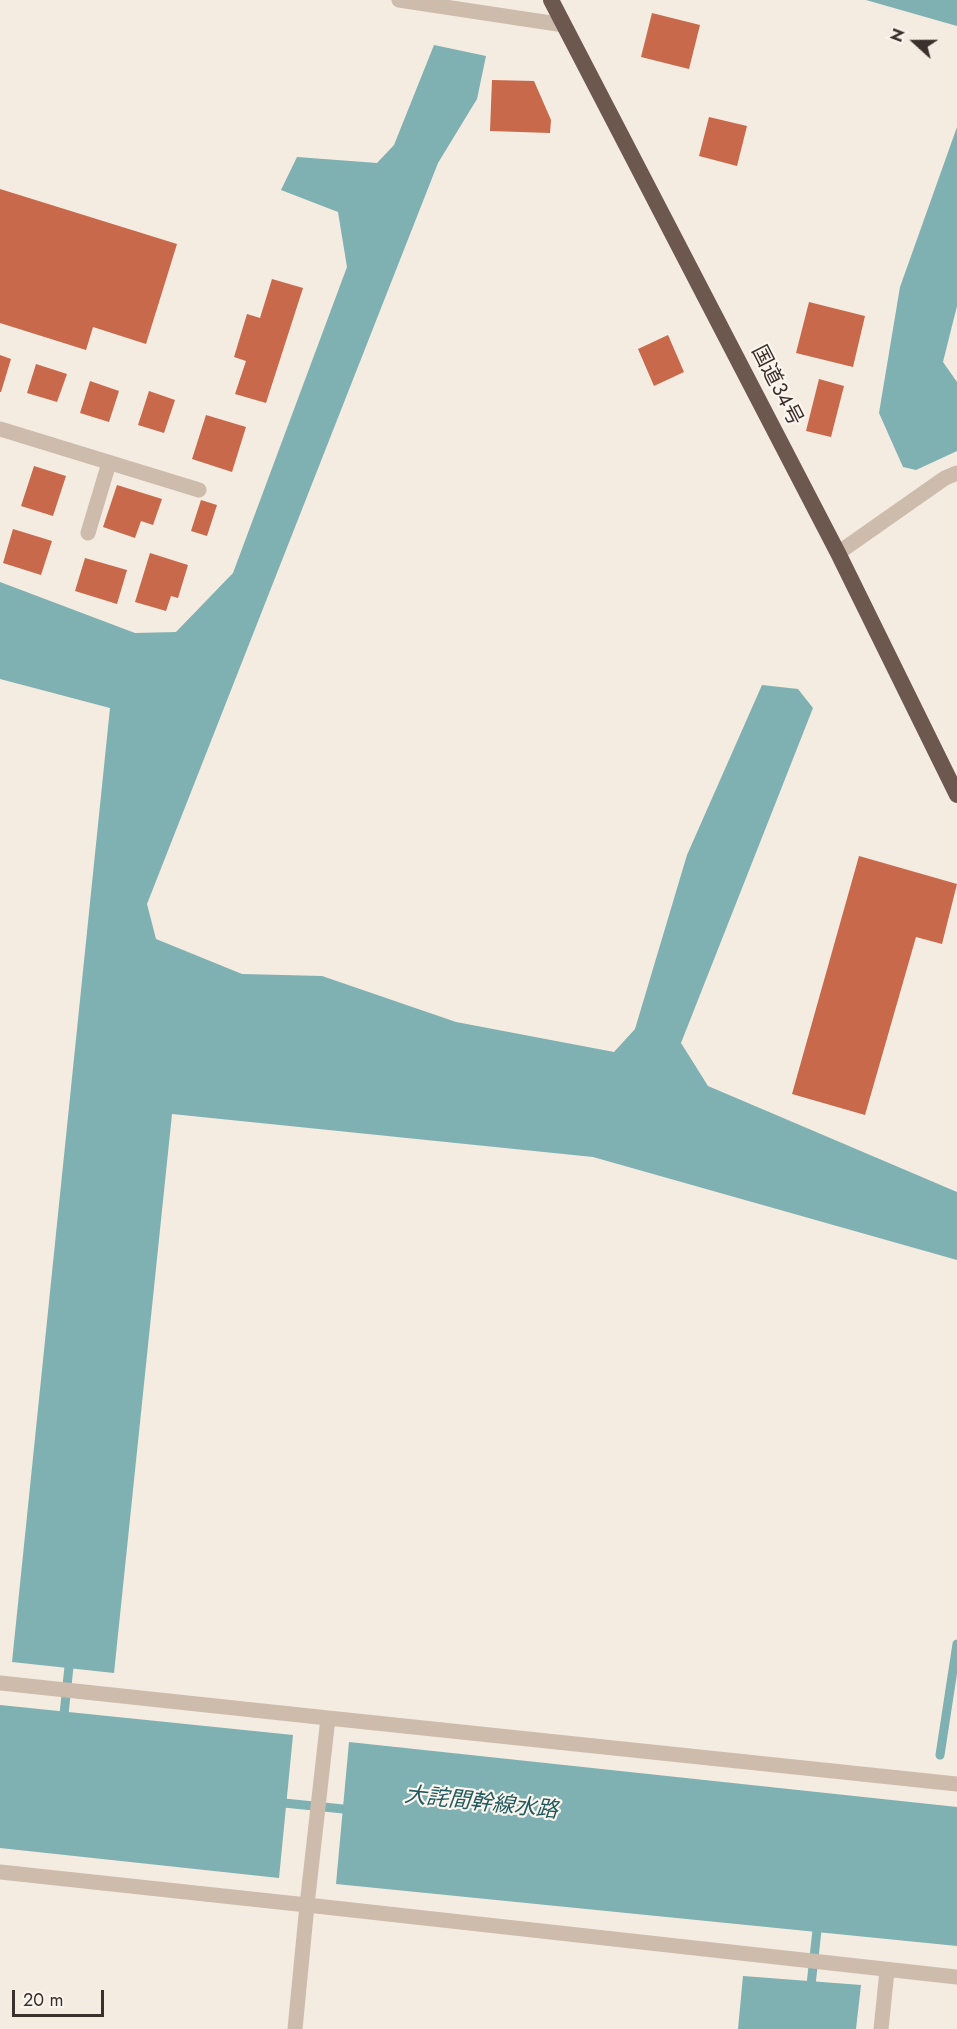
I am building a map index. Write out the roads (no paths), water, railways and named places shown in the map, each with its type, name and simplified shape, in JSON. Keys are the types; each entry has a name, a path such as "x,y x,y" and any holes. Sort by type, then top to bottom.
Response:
{"highway":[{"name":"国道34号","path":"551,0 838,553 957,795"}],"street":[{"path":"399,0 564,26"},
{"path":"0,429 198,490"},
{"path":"88,533 109,463"},
{"path":"838,553 945,478 957,473"},
{"path":"0,1683 957,1784"},
{"path":"295,2029 328,1718"},
{"path":"0,1872 821,1964 957,1977"},
{"path":"881,2029 887,1971"}],"water":[{"path":"866,0 957,0 957,26"},
{"path":"434,45 486,56 477,99 438,163 147,904 156,939 242,974 322,976 456,1022 614,1052 635,1029 687,855 762,685 798,689 813,708 681,1043 708,1086 957,1192 957,1260 593,1157 172,1114 114,1673 12,1662 110,708 0,679 0,582 135,633 176,632 233,573 347,267 338,212 281,190 297,157 377,163 394,145"},
{"path":"957,127 957,306 943,362 957,382 957,451 916,470 903,467 879,413 900,287"},
{"path":"0,1705 293,1735 279,1878 0,1848"},
{"path":"349,1742 957,1807 957,1946 336,1884"},
{"path":"743,1976 861,1985 856,2029 738,2029"}],"waterway":[{"path":"940,1755 957,1644"},
{"path":"63,1724 70,1657"},
{"name":"大詫間幹線水路","path":"274,1802 353,1810"},
{"path":"810,1994 818,1921"}]}
